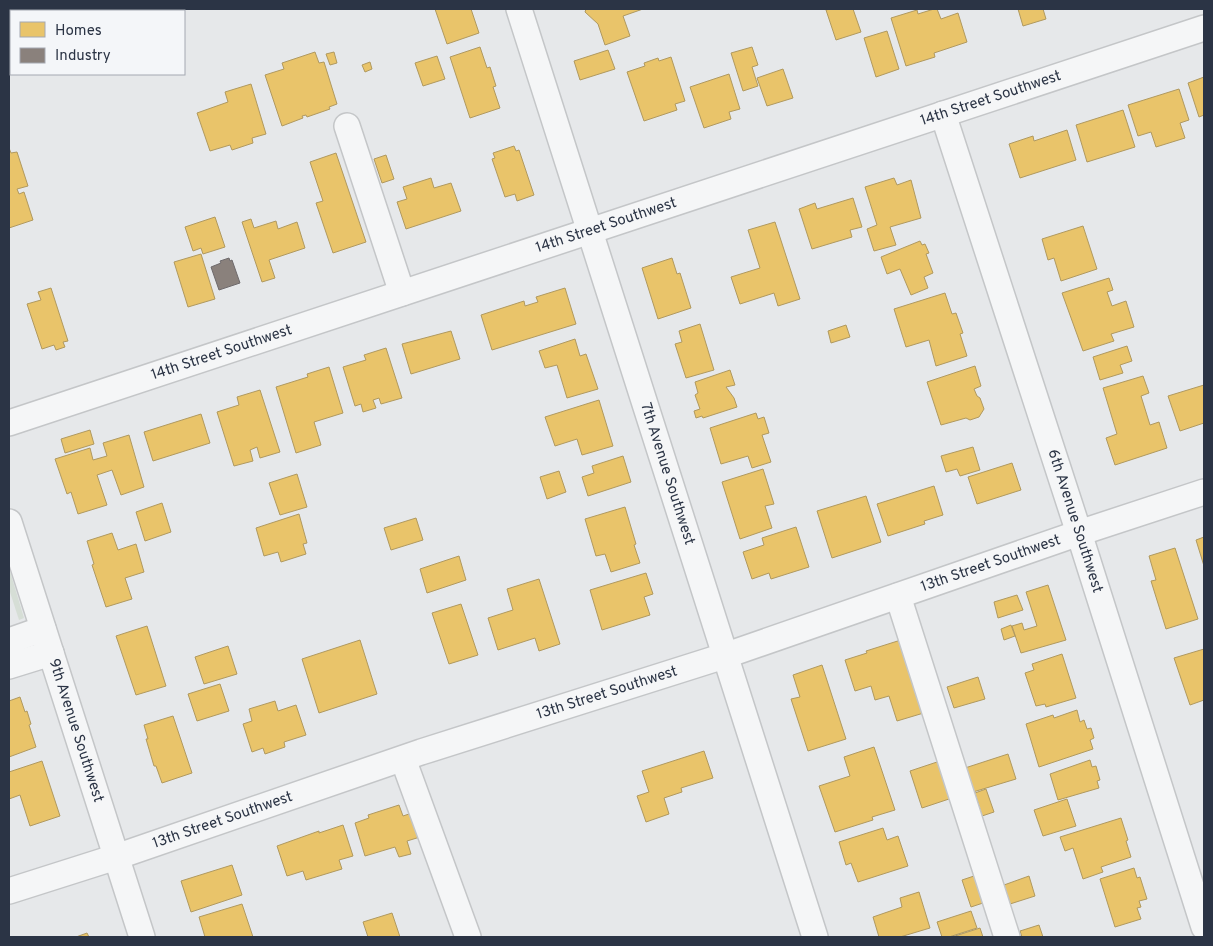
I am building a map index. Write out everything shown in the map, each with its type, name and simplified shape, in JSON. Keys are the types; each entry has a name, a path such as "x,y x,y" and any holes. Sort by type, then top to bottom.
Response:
{"street":[{"name":"7th Avenue Southwest","path":"519,9 814,937"},
{"name":"14th Street Southwest","path":"9,423 1204,28"},
{"name":"6th Avenue Southwest","path":"943,114 1079,533 1204,928"},
{"path":"347,126 402,293"},
{"name":"13th Street Southwest","path":"9,892 403,759 724,656 1079,533 1204,492"},
{"name":"9th Avenue Southwest","path":"9,522 142,937"},
{"path":"898,596 1007,937"},
{"path":"9,641 43,629"},
{"path":"9,666 50,653"},
{"path":"403,759 468,937"}],"shaded area":[{"path":"9,568 24,618 19,620 9,589"}],"building: Homes":[{"path":"435,9 471,9 479,33 447,44"},
{"path":"586,9 643,9 623,16 630,36 605,45 598,24 585,12"},
{"path":"853,9 861,32 836,40 826,10"},
{"path":"937,9 941,19 958,13 967,42 934,53 935,57 906,66 891,18 917,10 918,14"},
{"path":"1018,9 1043,9 1046,19 1023,26"},
{"path":"887,31 899,69 876,77 864,38"},
{"path":"480,47 487,68 490,67 496,86 493,87 500,108 470,118 450,57"},
{"path":"752,47 758,65 752,67 758,86 743,91 731,53"},
{"path":"608,50 615,69 580,80 574,61"},
{"path":"315,52 319,63 324,62 337,104 329,107 330,109 307,117 306,115 302,116 303,118 282,126 265,75 284,69 282,63"},
{"path":"334,52 337,63 330,65 326,54"},
{"path":"437,56 445,79 423,86 415,63"},
{"path":"671,57 685,101 675,104 677,110 644,121 627,72 645,66 644,63 658,58 659,61"},
{"path":"370,62 372,69 365,72 362,65"},
{"path":"783,69 793,98 767,106 757,78"},
{"path":"729,74 740,109 729,112 731,119 704,128 690,87"},
{"path":"1204,77 1204,115 1199,117 1188,83"},
{"path":"251,84 266,134 252,138 253,143 232,150 230,145 210,151 197,113 228,102 225,92"},
{"path":"1179,89 1189,120 1180,123 1185,138 1156,147 1151,132 1138,136 1128,105"},
{"path":"1123,110 1135,147 1087,162 1076,125"},
{"path":"1067,130 1076,160 1020,178 1009,144 1033,136 1034,141"},
{"path":"514,146 516,151 519,150 534,195 517,201 515,194 505,197 492,159 495,158 493,153"},
{"path":"9,148 11,153 17,152 28,186 17,189 19,194 24,192 33,220 9,228"},
{"path":"336,153 366,242 333,253 316,203 323,201 310,162"},
{"path":"386,155 394,179 382,183 374,159"},
{"path":"431,178 434,188 451,183 461,211 406,229 397,202 407,199 403,187"},
{"path":"894,178 897,185 911,180 921,218 890,227 896,245 874,251 867,229 877,225 865,187"},
{"path":"853,198 862,227 850,230 852,237 812,249 799,209 815,203 817,209"},
{"path":"215,217 225,247 203,254 201,248 193,251 185,227"},
{"path":"251,219 254,228 276,221 278,229 297,222 305,248 269,260 275,278 262,282 242,222"},
{"path":"775,222 800,299 778,306 774,293 740,304 731,277 760,268 748,230"},
{"path":"1083,226 1097,269 1061,281 1054,258 1048,260 1042,239"},
{"path":"920,241 922,245 925,244 929,253 926,254 933,273 924,277 928,288 911,295 900,269 887,274 881,257"},
{"path":"201,254 215,299 188,307 174,262"},
{"path":"672,258 677,274 680,273 691,308 658,319 642,268"},
{"path":"1109,278 1113,290 1107,292 1112,306 1126,301 1134,327 1111,334 1114,341 1083,351 1062,293"},
{"path":"51,288 68,341 63,342 65,347 56,350 54,345 42,349 27,304 41,300 38,292"},
{"path":"565,288 576,324 492,350 481,315 524,301 525,306 538,302 536,297"},
{"path":"945,293 952,314 956,313 963,333 960,334 967,356 936,366 929,340 906,347 894,309"},
{"path":"700,324 714,370 686,378 675,344 682,342 679,331"},
{"path":"846,325 850,337 831,343 828,331"},
{"path":"451,331 460,359 411,374 402,344"},
{"path":"575,339 580,356 586,354 598,389 567,398 557,365 545,368 539,351"},
{"path":"1127,346 1132,361 1120,365 1123,373 1100,380 1093,357"},
{"path":"386,348 402,398 381,404 379,398 373,400 376,408 363,412 361,404 355,406 343,367 366,360 364,355"},
{"path":"975,366 981,386 974,389 984,409 979,417 970,420 966,418 941,425 927,382"},
{"path":"329,367 343,413 314,422 321,445 296,453 276,387 308,377 307,374"},
{"path":"730,370 735,385 726,387 734,398 737,407 703,418 702,416 696,418 694,411 700,409 695,395 698,393 695,382"},
{"path":"1143,376 1149,393 1141,396 1150,425 1159,422 1167,448 1115,465 1106,438 1117,434 1103,388"},
{"path":"1204,385 1204,423 1180,431 1168,396"},
{"path":"260,390 280,452 260,458 257,447 250,450 253,461 234,466 217,412 239,405 237,397"},
{"path":"599,400 613,446 582,455 577,439 555,446 545,417"},
{"path":"756,413 758,419 764,417 769,433 762,435 771,462 752,468 748,456 721,464 710,428"},
{"path":"201,414 210,443 153,461 144,432"},
{"path":"90,430 94,444 65,453 61,439"},
{"path":"129,435 144,487 121,495 112,470 97,475 107,505 78,514 71,492 67,494 55,459 90,448 93,460 107,456 103,443"},
{"path":"973,447 980,470 960,476 957,469 946,472 941,456"},
{"path":"623,456 631,482 588,496 582,477 594,473 592,466"},
{"path":"1012,463 1021,490 977,504 968,477"},
{"path":"763,469 774,504 765,506 772,528 740,539 722,482"},
{"path":"559,471 566,492 547,499 540,477"},
{"path":"297,474 307,507 280,515 269,483"},
{"path":"934,486 943,515 924,521 925,524 888,536 877,504"},
{"path":"866,496 881,542 832,558 817,511"},
{"path":"162,503 171,532 145,541 136,512"},
{"path":"625,507 640,563 611,572 605,554 596,556 585,519"},
{"path":"299,514 307,543 303,544 306,554 281,562 278,552 264,556 256,528"},
{"path":"416,518 423,540 391,550 384,528"},
{"path":"796,527 809,567 771,579 769,573 752,579 743,552 764,545 762,538"},
{"path":"112,533 118,550 136,544 144,572 125,578 132,599 106,607 92,565 94,564 87,541"},
{"path":"1204,537 1204,566 1196,540"},
{"path":"1175,548 1198,619 1166,629 1151,581 1156,580 1149,556"},
{"path":"459,556 466,580 427,593 420,569"},
{"path":"646,573 653,594 644,597 650,615 602,630 590,590"},
{"path":"539,579 560,644 539,651 535,638 498,650 488,618 513,610 507,589"},
{"path":"1048,585 1066,640 1021,653 1012,626 1022,623 1024,630 1037,626 1026,592"},
{"path":"1017,595 1023,610 998,618 994,602"},
{"path":"461,604 478,655 449,664 432,613"},
{"path":"1011,625 1015,636 1004,640 1001,629"},
{"path":"147,626 166,686 136,695 116,636"},
{"path":"904,639 927,712 897,721 889,696 875,700 871,686 855,691 845,660"},
{"path":"360,640 377,694 319,713 302,659"},
{"path":"228,646 237,674 204,684 195,657"},
{"path":"1204,649 1204,700 1190,705 1174,658"},
{"path":"1062,654 1076,698 1046,707 1045,704 1036,706 1025,673 1034,670 1032,664"},
{"path":"822,665 846,739 808,751 791,699 800,697 793,675"},
{"path":"978,677 985,699 954,708 947,687"},
{"path":"220,684 229,711 197,721 188,694"},
{"path":"20,697 25,712 27,711 36,747 9,757 9,701"},
{"path":"275,701 278,711 296,705 306,735 284,742 285,747 265,754 263,748 252,752 243,724 252,721 249,709"},
{"path":"1077,710 1080,722 1084,720 1087,729 1091,728 1094,738 1090,740 1093,749 1039,767 1026,724 1053,715 1054,718"},
{"path":"173,716 192,773 162,783 156,766 154,766 144,725"},
{"path":"874,747 895,810 872,817 873,820 835,832 819,786 850,776 844,757"},
{"path":"704,751 713,778 681,788 682,792 664,798 669,814 646,822 637,796 649,792 642,771"},
{"path":"1008,754 1016,779 973,792 965,768"},
{"path":"946,759 958,796 922,808 910,771"},
{"path":"1090,760 1092,767 1096,766 1100,780 1097,781 1099,788 1058,800 1050,774"},
{"path":"42,761 60,816 30,826 20,795 9,799 9,772"},
{"path":"986,789 994,812 982,816 975,793"},
{"path":"1067,799 1076,826 1043,836 1034,810"},
{"path":"399,805 403,816 412,813 420,837 407,841 411,854 399,857 395,847 365,856 355,823 369,818 368,815"},
{"path":"1121,818 1131,857 1101,867 1103,872 1083,879 1073,848 1065,851 1060,837"},
{"path":"343,825 353,856 339,860 342,869 306,880 303,871 287,876 277,846 319,831 319,833"},
{"path":"883,828 887,840 898,836 908,866 858,882 851,863 846,865 839,842"},
{"path":"232,865 242,895 191,912 181,881"},
{"path":"1134,868 1137,878 1140,877 1147,899 1139,901 1141,907 1137,908 1141,919 1115,927 1100,879"},
{"path":"983,873 992,900 971,907 962,880"},
{"path":"1029,876 1035,896 1010,904 1004,885"},
{"path":"919,892 930,928 900,937 879,937 873,917 902,907 900,898"},
{"path":"242,904 253,937 205,937 199,917"},
{"path":"971,911 977,928 949,937 942,937 937,922"},
{"path":"392,913 400,937 368,937 363,922"},
{"path":"1039,925 1043,937 1022,937 1020,931"},
{"path":"980,928 983,937 952,937"},
{"path":"87,933 89,937 76,937"}],"building: Industry":[{"path":"229,258 230,261 232,260 240,283 219,290 211,267"}]}
